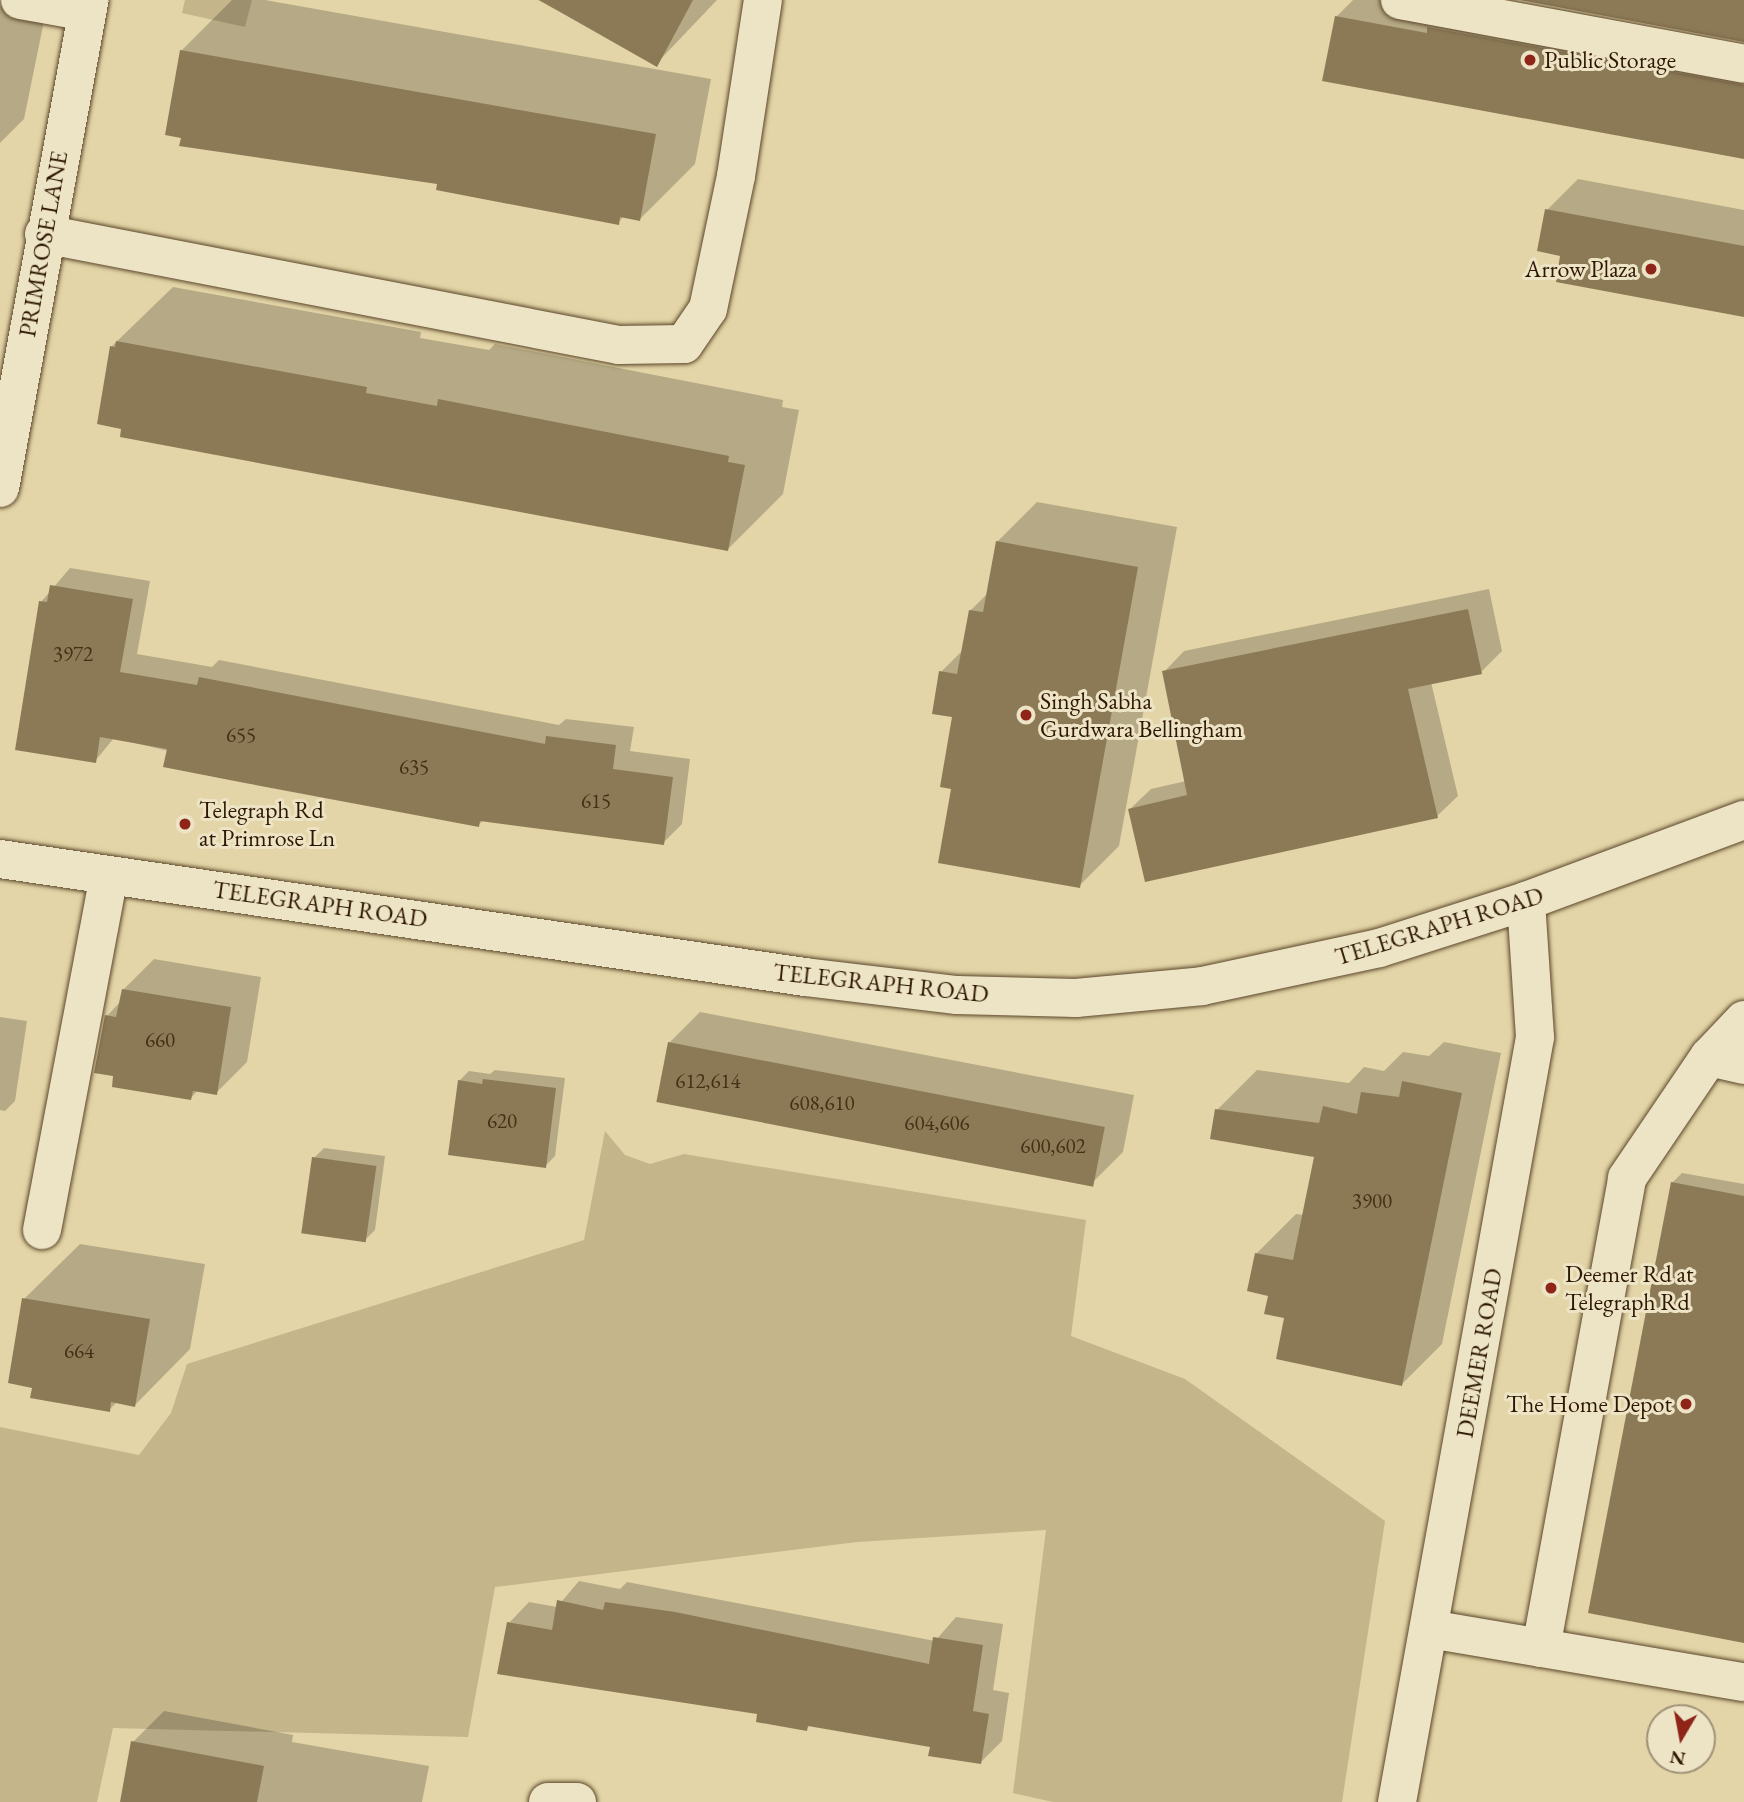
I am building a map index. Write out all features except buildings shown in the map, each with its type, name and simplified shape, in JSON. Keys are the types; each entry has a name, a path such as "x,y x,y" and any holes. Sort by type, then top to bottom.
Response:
{"street":[{"path":"20,0 88,6"},
{"path":"44,234 619,345 684,344 708,309 736,176 763,0"},
{"path":"1400,0 1744,64"},
{"name":"PRIMROSE LANE","path":"0,488 44,234 88,6"},
{"name":"TELEGRAPH ROAD","path":"0,859 805,977 957,995 1076,998 1202,986 1379,948 1526,901 1744,820"},
{"path":"42,1230 109,875"},
{"name":"DEEMER ROAD","path":"1397,1802 1535,1037 1526,901"},
{"path":"1541,1648 1627,1178 1726,1061 1744,1020"},
{"path":"1429,1629 1744,1682"},
{"path":"548,1802 577,1802"}],"shaded area":[{"path":"185,0 252,0 245,27 182,13"},
{"path":"605,1131 625,1155 650,1164 684,1154 1086,1220 1071,1336 1185,1379 1385,1521 1342,1802 1053,1802 1013,1793 1046,1530 857,1542 495,1587 468,1737 113,1728 97,1802 0,1802 0,1427 139,1455 171,1413 187,1364 584,1240"}],"place":[{"name":"Public Storage","path":"1530,60"},
{"name":"Arrow Plaza","path":"1651,269"},
{"name":"Singh Sabha Gurdwara Bellingham","path":"1026,715"},
{"name":"Telegraph Rd at Primrose Ln","path":"185,824"},
{"name":"Deemer Rd at Telegraph Rd","path":"1551,1288"},
{"name":"The Home Depot","path":"1686,1404"}]}
